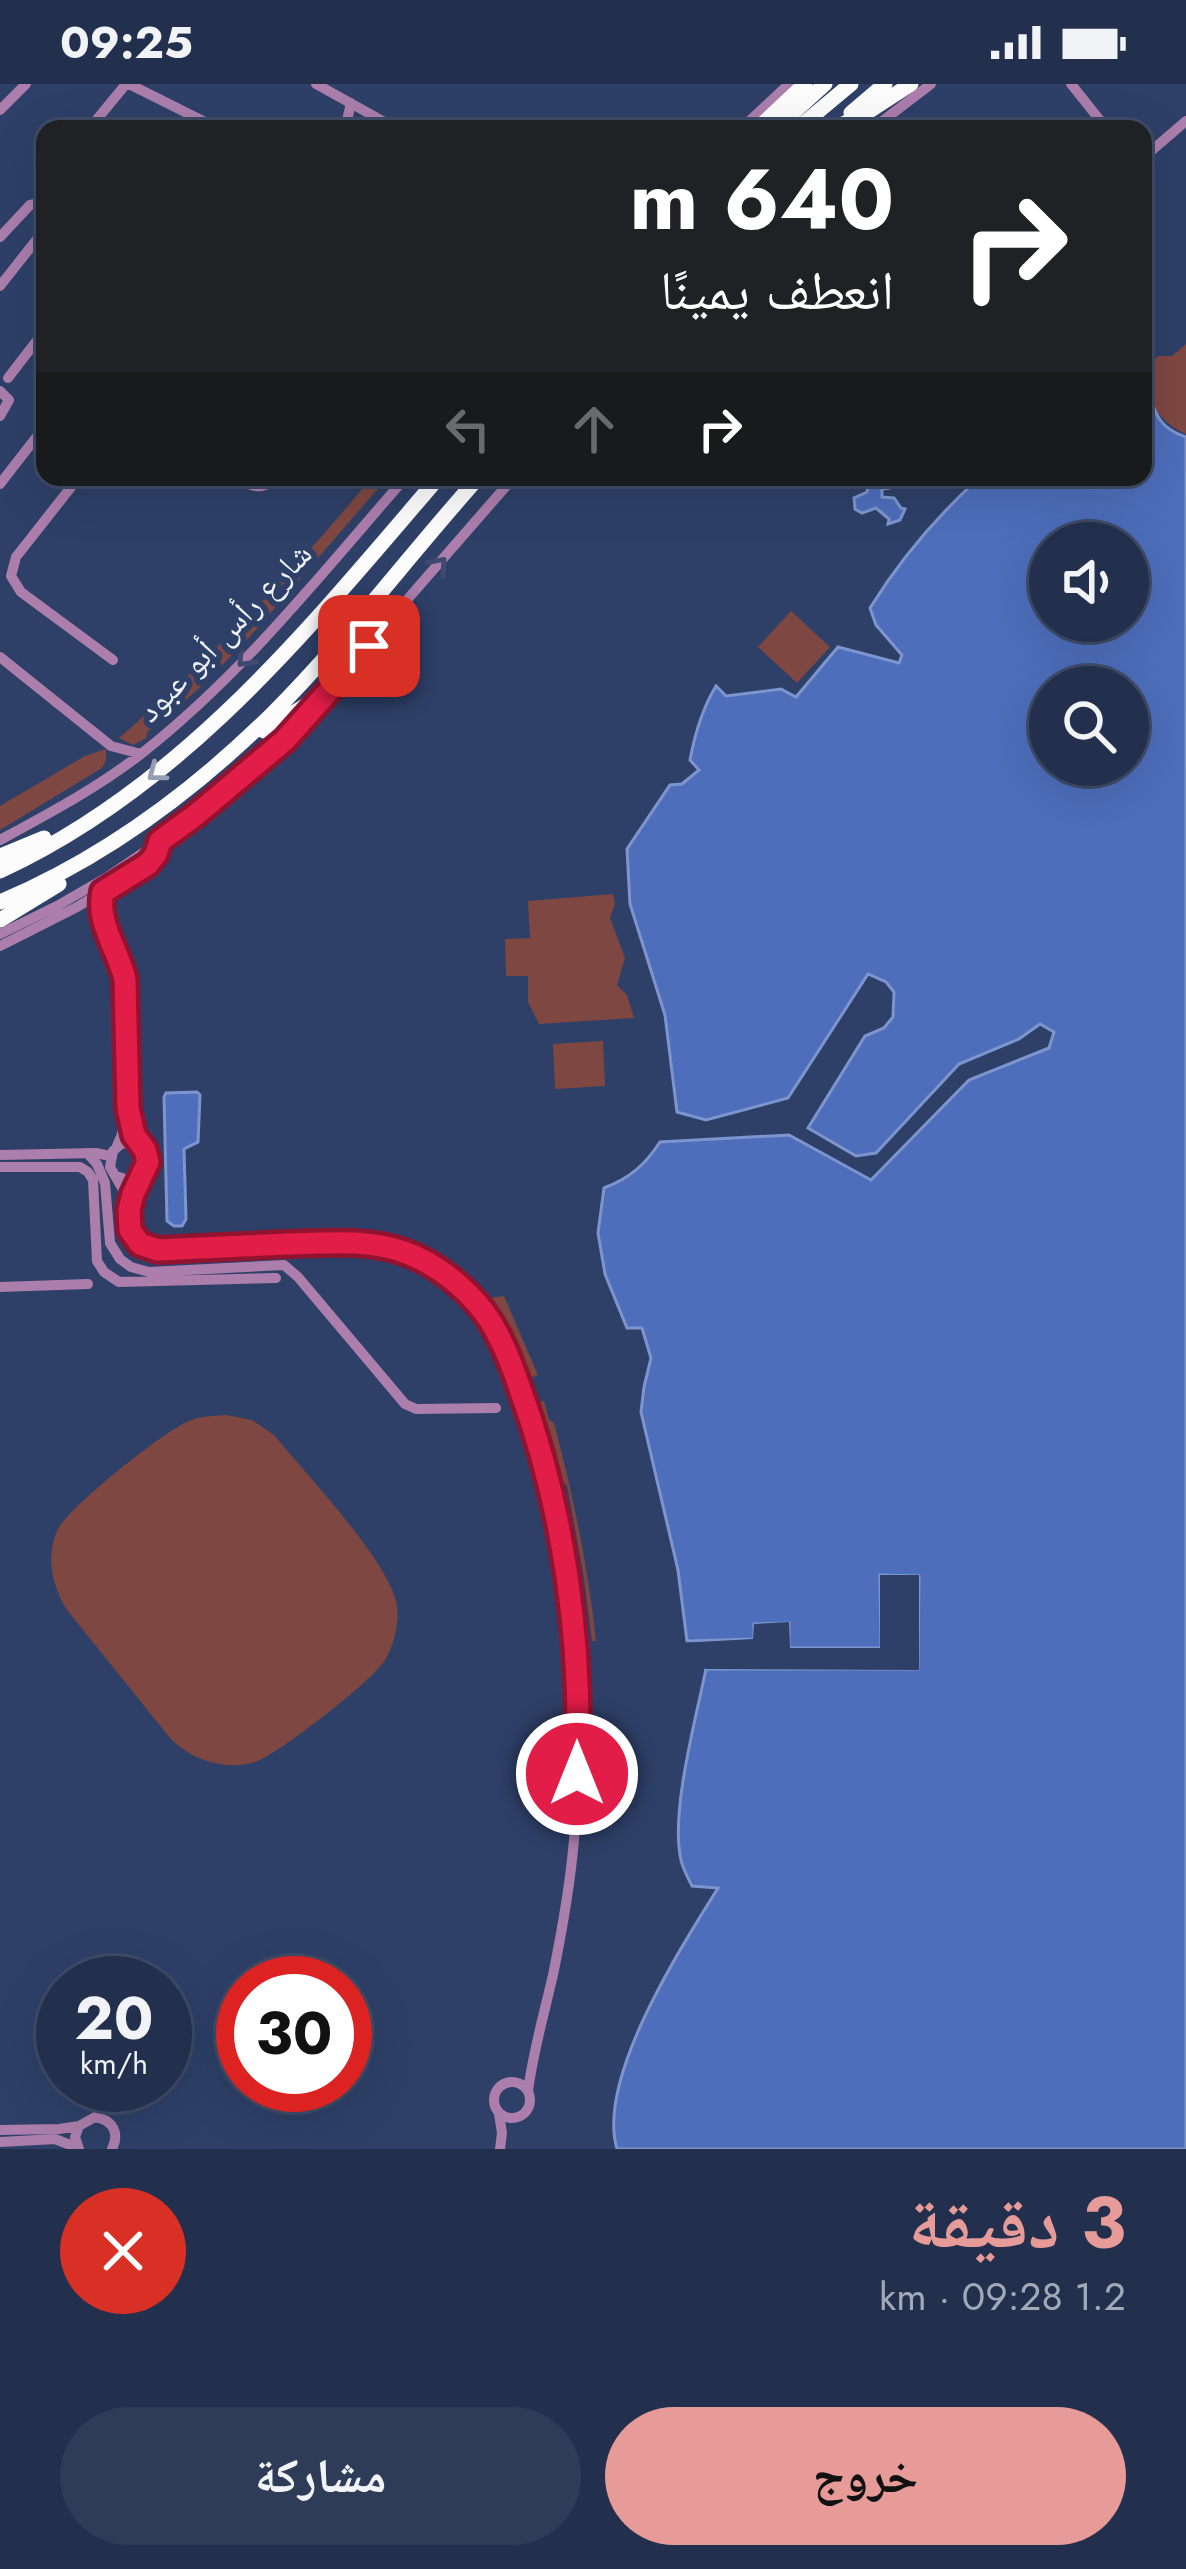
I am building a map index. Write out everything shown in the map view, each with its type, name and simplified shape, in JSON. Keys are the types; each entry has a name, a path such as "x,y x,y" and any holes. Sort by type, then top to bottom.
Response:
{"highway":[{"path":"767,120 805,84"},
{"path":"785,120 825,84"},
{"path":"808,120 851,84"},
{"path":"843,120 885,84"},
{"path":"851,120 911,84"},
{"path":"0,871 96,816 232,709 432,486"},
{"path":"0,920 171,802 236,748 309,674 471,486"},
{"path":"236,748 326,693"},
{"path":"0,856 96,816"},
{"path":"0,902 52,878 122,836"}],"street":[{"path":"0,110 26,84"},
{"path":"96,120 128,84 201,120"},
{"path":"316,84 381,120"},
{"path":"751,120 789,84"},
{"path":"884,120 931,84"},
{"path":"1071,84 1100,120"},
{"path":"347,120 350,103"},
{"path":"1152,150 1186,121"},
{"path":"31,247 5,232 36,204"},
{"path":"0,286 36,241"},
{"path":"8,378 36,342"},
{"path":"0,391 9,400 0,416"},
{"path":"0,484 36,438"},
{"path":"73,486 16,557 11,576 21,592 113,660"},
{"name":"شارع رأس أبو عبود","path":"0,840 141,754 241,664 398,486"},
{"path":"0,934 109,876 217,798 285,740 506,486"},
{"path":"0,657 111,746 141,754"},
{"path":"111,746 115,773"},
{"path":"0,946 148,864 160,841"},
{"path":"103,892 104,926 125,979 128,1108 124,1132 109,1157 105,1183 110,1243 116,1255 130,1267 149,1272 287,1267 405,1405 416,1409 496,1408"},
{"path":"76,907 104,926"},
{"path":"128,1108 140,1146"},
{"path":"0,1155 109,1157 128,1142 140,1146 145,1150 147,1169 139,1178 129,1210"},
{"path":"109,1157 129,1210 130,1230 140,1244 158,1250 376,1245 405,1252 448,1276 483,1311 500,1339 532,1419 565,1573 575,1668 574,1838 528,2108 501,2149"},
{"path":"0,1166 75,1166 88,1172 93,1180 96,1256 101,1269 123,1283 276,1278"},
{"path":"116,1176 131,1181 139,1178"},
{"path":"0,1287 88,1284"},
{"path":"501,2149 495,2094 520,2074 534,2053"},
{"path":"508,2082 519,2083 528,2091"},
{"path":"497,2111 507,2118 520,2117"},
{"path":"78,2148 75,2137 89,2118 107,2121 115,2130 112,2149"},
{"path":"0,2130 80,2126"},
{"path":"0,2142 58,2139 78,2148"},
{"path":"28,2141 60,2149"}],"shaded area":[{"path":"1186,344 1186,434 1168,423 1152,402 1152,361 1172,356"},
{"path":"364,486 380,486 247,640 196,691 148,731 146,738 133,745 119,738 251,613"},
{"path":"791,611 830,647 797,683 758,647"},
{"path":"106,749 102,768 0,830 0,806 85,756"},
{"path":"613,894 610,918 625,958 617,985 627,995 634,1018 539,1024 528,1002 528,976 506,976 505,939 530,938 528,901"},
{"path":"603,1041 605,1086 555,1089 553,1044"},
{"path":"504,1296 538,1375 525,1380 504,1328 484,1299"},
{"path":"544,1401 574,1504 596,1641 592,1641 567,1485 554,1475 535,1403"},
{"path":"226,1415 252,1420 274,1435 364,1543 397,1606 395,1634 377,1670 303,1732 255,1762 232,1765 198,1758 170,1738 67,1610 57,1591 51,1560 54,1539 66,1518 119,1470 189,1421"}],"water":[{"path":"1152,402 1166,426 1186,437 1186,2149 617,2149 614,2120 630,2051 664,1978 718,1888 692,1886 679,1840 686,1765 706,1669 918,1669 919,1576 880,1575 881,1648 789,1648 789,1623 754,1624 754,1639 687,1641 678,1570 641,1412 651,1358 642,1328 627,1328 605,1274 598,1233 604,1188 636,1170 660,1142 789,1135 871,1180 969,1080 1049,1048 1054,1032 1040,1024 1019,1039 959,1064 876,1153 856,1156 808,1128 865,1036 884,1028 893,1017 894,992 886,982 868,974 788,1098 706,1120 677,1112 665,1015 630,904 627,849 670,785 682,784 699,770 690,760 692,750 716,686 726,696 781,689 796,697 838,647 899,663 902,655 876,625 870,608 894,572 971,486 1152,486"},
{"path":"890,486 882,489 882,497 894,498 905,509 900,520 888,524 889,519 876,508 862,513 855,509 854,498 868,487"},
{"path":"197,1092 198,1142 184,1149 186,1219 182,1226 174,1226 167,1221 164,1097 166,1093"}],"pier":[{"path":"880,1575 919,1575 919,1670 701,1666 913,1664 913,1581 886,1581 887,1649 883,1654 787,1654 783,1628 760,1629 760,1641 755,1644 686,1647 681,1643 753,1639 754,1624 789,1622 790,1648 880,1648"}],"route":[{"path":"369,646 285,740 160,841 148,864 103,892 104,926 125,979 128,1108 134,1135 148,1162 133,1194 130,1230 140,1244 158,1250 376,1245 430,1264 483,1311 510,1360 545,1467 571,1620 577,1774"}]}
